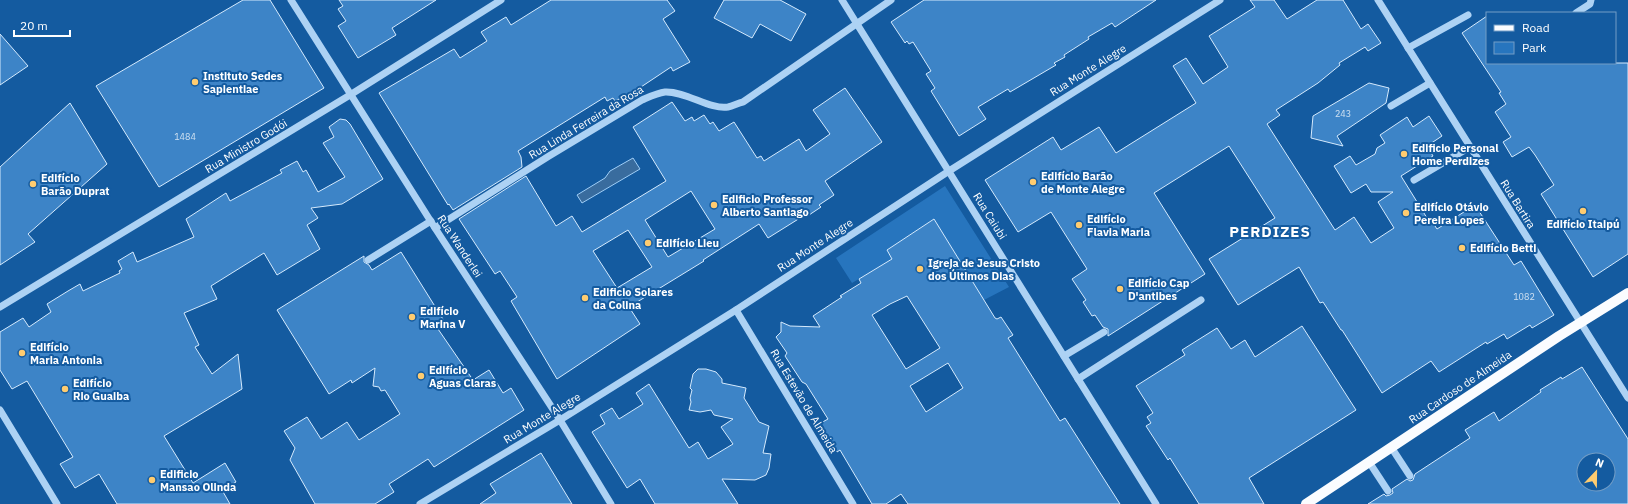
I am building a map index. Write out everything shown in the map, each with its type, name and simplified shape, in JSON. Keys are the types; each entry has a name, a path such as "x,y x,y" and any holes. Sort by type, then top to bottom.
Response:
{"main road":[{"name":"Rua Cardoso de Almeida","path":"1306,504 1580,322 1628,293"}],"street":[{"name":"Rua Wanderlei","path":"291,0 435,228 560,420 611,504"},
{"name":"Rua Ministro Godói","path":"0,307 350,95 501,0"},
{"name":"Rua Caiubi","path":"842,0 1156,504"},
{"name":"Rua Linda Ferreira da Rosa","path":"435,228 549,156 642,100 654,95 665,92 679,93 719,106 727,107 743,102 891,0"},
{"name":"Rua Monte Alegre","path":"420,504 560,420 736,310 949,171 1220,0"},
{"name":"Rua Bartira","path":"1378,0 1628,398"},
{"path":"1578,12 1590,4 1591,0"},
{"path":"1408,48 1468,15"},
{"path":"1391,106 1430,83"},
{"path":"1414,180 1470,147"},
{"path":"368,260 431,221"},
{"path":"1078,379 1201,300"},
{"name":"Rua Estevão de Almeida","path":"736,310 854,504"},
{"path":"1064,356 1104,332"},
{"path":"0,410 57,504"},
{"path":"1391,448 1410,476"},
{"path":"1369,462 1388,491"}],"green space":[{"path":"945,186 1009,287 984,300 934,219 887,250 892,259 852,283 836,258"}],"shaded area":[{"path":"633,158 640,169 582,203 577,195 605,178 610,171"}],"building":[{"path":"243,0 270,0 324,88 159,187 96,86"},
{"path":"339,0 436,0 392,28 396,35 358,58 338,26 346,21 338,9 343,6"},
{"path":"551,0 667,0 675,11 663,19 690,62 673,71 671,67 632,93 615,101 613,98 607,101 605,97 518,151 521,157 522,167 453,210 449,204 448,205 379,93 454,49 460,58 487,41 481,32 506,17 511,25"},
{"path":"724,0 780,0 806,14 791,41 760,24 752,38 714,18"},
{"path":"924,0 1156,0 1115,27 1112,23 1088,37 1089,39 1064,55 1065,57 1054,63 1056,65 1010,92 1008,89 978,107 986,119 959,136 931,91 935,88 926,74 931,71 913,42 909,44 907,41 905,43 891,22"},
{"path":"1250,0 1274,0 1287,19 1317,0 1343,0 1361,29 1368,24 1381,43 1368,51 1365,47 1339,63 1340,65 1318,83 1276,110 1280,115 1267,124 1335,230 1354,217 1371,243 1394,228 1378,202 1393,192 1371,192 1366,184 1351,193 1334,166 1350,156 1356,165 1375,154 1377,148 1385,143 1380,135 1407,117 1413,127 1429,116 1442,136 1427,146 1433,156 1401,176 1427,218 1429,217 1437,229 1475,205 1514,265 1521,261 1554,315 1532,328 1530,325 1507,339 1504,334 1487,344 1486,342 1439,372 1431,361 1382,393 1323,302 1320,303 1299,267 1238,305 1209,259 1275,218 1229,146 1154,193 1205,274 1108,336 1108,329 1103,327 1095,315 1092,316 1083,302 1086,300 1072,279 1087,269 1051,212 1018,232 985,180 1053,137 1061,150 1099,127 1116,153 1196,103 1173,66 1186,58 1203,84 1228,67 1209,36 1255,7"},
{"path":"1486,17 1486,64 1628,63 1628,254 1593,277 1541,194 1554,185 1535,155 1529,147 1512,157 1503,142 1511,137 1495,112 1506,104 1499,93 1501,92 1462,33"},
{"path":"0,34 28,66 0,85"},
{"path":"1369,83 1389,88 1386,103 1337,136 1343,146 1311,138 1313,116"},
{"path":"845,88 882,142 825,181 834,195 819,205 821,207 809,215 808,213 768,238 759,224 703,260 704,261 629,307 640,324 557,379 511,301 517,297 500,271 495,274 459,219 526,176 556,226 572,216 582,232 666,181 633,127 672,102 685,121 692,117 694,121 704,115 710,124 713,122 719,131 734,122 757,158 761,156 764,161 799,139 806,151 830,134 813,110","holes":["691,191 715,229 668,257 645,220","628,230 652,267 617,288 593,251"]},
{"path":"70,103 107,164 28,234 35,242 0,265 0,167"},
{"path":"340,119 346,120 350,124 383,179 342,204 311,208 318,218 307,225 320,249 277,275 264,253 211,286 217,299 184,313 199,345 195,347 212,374 238,354 242,389 164,436 193,483 225,463 236,482 222,490 230,504 117,504 99,474 75,488 60,464 73,457 27,381 12,389 0,370 0,332 23,318 29,327 51,312 47,304 68,291 80,284 83,291 120,273 119,271 122,269 118,261 133,252 137,262 194,237 186,219 226,193 230,201 282,173 280,170 297,161 303,172 306,170 318,192 345,177 323,143 334,137 329,127"},
{"path":"934,219 995,318 997,319 1001,317 1013,335 1008,338 1060,421 1065,418 1120,504 908,504 901,494 886,504 872,504 840,450 837,452 819,424 828,419 806,384 802,382 785,356 787,353 776,337 781,332 781,322 790,326 820,327 813,316 861,283 859,279 892,259 887,250","holes":["907,296 940,348 906,369 872,315","948,363 963,388 926,412 910,386"]},
{"path":"401,252 446,324 438,329 473,380 489,370 503,393 511,388 524,410 434,467 428,459 389,484 394,492 375,504 315,504 290,460 295,448 284,431 307,417 321,439 347,422 359,440 400,414 385,390 381,391 379,387 373,386 375,368 352,383 351,380 329,394 277,310 364,256 364,262 369,265 372,270"},
{"path":"1302,326 1356,410 1249,478 1264,504 1199,504 1170,458 1168,460 1146,426 1151,423 1147,417 1153,413 1136,386 1185,355 1182,350 1217,328 1231,349 1245,340 1255,357"},
{"path":"1582,367 1628,439 1628,504 1368,504 1384,494 1386,496 1390,495 1393,493 1392,489 1407,479 1410,481 1413,480 1415,474 1470,438 1465,430 1494,412 1499,421 1541,392 1540,390 1561,377 1562,379"},
{"path":"698,369 706,369 716,372 722,379 722,383 746,388 744,398 759,422 769,426 763,453 771,454 769,468 766,475 755,480 722,479 738,504 655,504 640,479 627,488 592,432 605,424 600,415 612,408 619,419 643,404 636,393 649,384 689,448 698,442 708,459 733,444 721,427 733,419 714,415 711,410 700,412 689,410 692,390 690,388 693,374"},
{"path":"541,453 572,504 480,504 496,493 490,484"}],"place":[{"name":"Instituto Sedes Sapientiae","path":"195,82"},
{"name":"Edificio Personal Home Perdizes","path":"1404,154"},
{"name":"Edifício Barão de Monte Alegre","path":"1033,182"},
{"name":"Edifício Barão Duprat","path":"33,184"},
{"name":"Edificio Professor Alberto Santiago","path":"714,205"},
{"name":"Edifício Itaipú","path":"1583,211"},
{"name":"Edifício Otávio Pereira Lopes","path":"1406,213"},
{"name":"Edifício Flavia Maria","path":"1079,225"},
{"name":"Edifício Lieu","path":"648,243"},
{"name":"Edifício Betti","path":"1462,248"},
{"name":"Igreja de Jesus Cristo dos Últimos Dias","path":"920,269"},
{"name":"Edifício Cap D'antibes","path":"1120,289"},
{"name":"Edificio Solares da Colina","path":"585,298"},
{"name":"Edifício Marina V","path":"412,317"},
{"name":"Edifício Maria Antonia","path":"22,353"},
{"name":"Edifício Aguas Claras","path":"421,376"},
{"name":"Edifício Rio Guaiba","path":"65,389"},
{"name":"Edificio Mansao Olinda","path":"152,480"}],"district":[{"name":"PERDIZES","path":"1270,232"}]}
